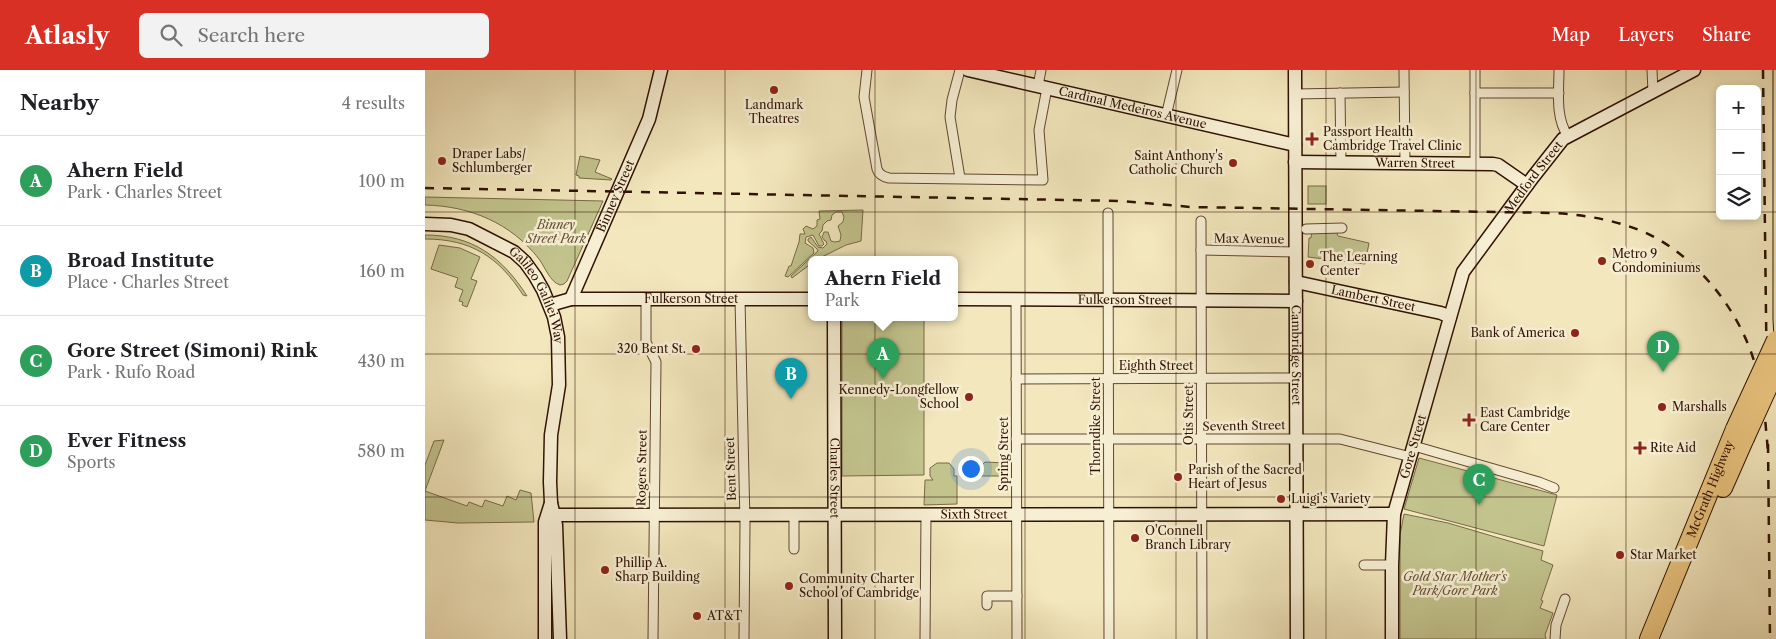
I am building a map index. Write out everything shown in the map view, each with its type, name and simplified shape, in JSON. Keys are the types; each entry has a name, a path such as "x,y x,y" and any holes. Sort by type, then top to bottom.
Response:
{"highway":[{"name":"McGrath Highway","path":"1662,639 1719,497 1740,434 1776,340"},
{"name":"McGrath Highway","path":"1649,639 1740,434 1776,370"}],"main road":[{"name":"Binney Street","path":"571,299 649,119 661,70"},
{"name":"Cardinal Medeiros Avenue","path":"968,70 1295,145"},
{"name":"Cambridge Street","path":"1295,70 1297,639"},
{"name":"Medford Street","path":"1471,261 1558,145 1568,136 1694,70"},
{"name":"Warren Street","path":"1295,162 1498,164 1527,185"},
{"name":"Galileo Galilei Way","path":"425,224 451,225 469,229 510,249 525,262 537,280 555,317 558,337"},
{"name":"Galileo Galilei Way","path":"496,242 525,275 558,337"},
{"name":"Gore Street","path":"1392,639 1391,565 1394,514 1463,272 1471,261"},
{"name":"Lambert Street","path":"1296,282 1441,313 1450,317"},
{"name":"Fulkerson Street","path":"571,299 808,299"},
{"path":"550,305 571,299"},
{"name":"Fulkerson Street","path":"958,299 1201,302 1296,301"},
{"name":"Charles Street","path":"834,321 835,639"},
{"path":"558,337 559,385 551,435 552,509 557,525 560,639"},
{"path":"545,639 545,522 552,509"},
{"name":"Sixth Street","path":"552,509 653,515 1394,514"}],"street":[{"path":"867,70 864,97 878,173 884,177 1043,180 1039,130 1042,87 1041,70"},
{"path":"960,70 952,100 950,117 960,178"},
{"path":"1166,116 1177,70"},
{"path":"1404,70 1405,163"},
{"path":"1475,70 1475,164"},
{"path":"1559,70 1561,122 1568,136"},
{"path":"1652,70 1653,92"},
{"path":"1295,94 1404,92"},
{"path":"1340,93 1341,163"},
{"path":"1475,93 1559,93"},
{"name":"Thorndike Street","path":"1108,213 1109,639"},
{"name":"Otis Street","path":"1201,221 1202,639"},
{"path":"1306,229 1342,228"},
{"name":"Max Avenue","path":"1201,250 1296,252"},
{"name":"Rogers Street","path":"646,299 647,342 656,362 653,639"},
{"name":"Bent Street","path":"740,299 745,514 744,639"},
{"name":"Spring Street","path":"1016,299 1017,639"},
{"name":"Eighth Street","path":"1016,379 1296,378"},
{"name":"Seventh Street","path":"1016,440 1340,439 1412,451 1539,482 1554,488"},
{"path":"794,514 794,549"},
{"path":"925,639 926,514"},
{"path":"1364,565 1391,565"},
{"path":"987,606 987,596 1017,596"},
{"path":"1555,639 1556,625 1565,599"}],"green space":[{"path":"580,156 600,160 595,172 612,179 579,178 576,175"},
{"path":"1308,186 1326,186 1326,204 1308,204"},
{"name":"Binney Street Park","path":"425,197 603,201 567,281 560,285 551,278 528,246 502,226 473,213 442,206 425,205"},
{"path":"863,210 861,241 846,245 824,256 813,256 818,251 808,241 811,237 818,247 823,248 827,244 822,237 824,232 828,232 831,241 840,241 841,235 838,226 843,222 844,217 842,212 836,212 832,215 831,220 823,225 822,231 819,234 824,244 819,246 813,235 806,237 805,243 813,248 814,253 808,256 808,259 788,277 785,276 789,266 791,266 800,234 805,234 803,229 806,226 813,229 817,226 817,220 820,219 819,211"},
{"path":"1312,231 1336,231 1338,236 1369,243 1365,264 1308,257 1309,238 1311,238"},
{"path":"425,235 458,239 485,251 507,270 527,296 523,295 504,270 482,253 456,242 425,239"},
{"path":"439,245 460,248 480,257 471,279 477,281 467,307 462,305 463,302 459,301 463,290 455,287 458,278 431,269"},
{"path":"808,260 808,266 792,278 791,276"},
{"path":"842,321 924,321 924,475 842,476"},
{"path":"444,440 425,491 425,465 434,441"},
{"path":"1419,458 1557,495 1544,546 1404,509"},
{"path":"985,462 1005,463 1009,468 1009,476 980,476 980,467"},
{"path":"937,463 949,463 954,469 954,476 957,476 957,504 924,505 925,480 933,480 930,476 930,468"},
{"path":"520,490 531,493 534,522 458,523 425,520 425,491 467,506 469,502 482,507 485,500 503,506 507,496 516,500"},
{"name":"Gold Star Mother's Park/Gore Park","path":"1404,514 1448,523 1543,551 1541,560 1553,565 1540,608 1553,613 1545,635 1546,639 1400,639 1400,535"}],"tram line":[{"path":"1773,70 1773,319 1776,379"}],"railway":[{"path":"1763,70 1767,394"},
{"path":"425,188 1122,201 1191,207 1555,213 1600,219 1644,232 1663,242 1697,269 1726,303 1747,341 1754,361 1764,406 1768,451"},
{"path":"1768,444 1770,639"}],"place":[{"name":"Landmark Theatres","path":"774,90"},
{"name":"Passport Health Cambridge Travel Clinic","path":"1312,139"},
{"name":"Draper Labs/ Schlumberger","path":"442,161"},
{"name":"Saint Anthony's Catholic Church","path":"1233,163"},
{"name":"Metro 9 Condominiums","path":"1602,261"},
{"name":"The Learning Center","path":"1310,264"},
{"name":"Bank of America","path":"1575,333"},
{"name":"320 Bent St.","path":"696,349"},
{"name":"Ever Fitness","path":"1663,372"},
{"name":"Ahern Field","path":"883,379"},
{"name":"Kennedy-Longfellow School","path":"969,397"},
{"name":"Broad Institute","path":"791,399"},
{"name":"Marshalls","path":"1662,407"},
{"name":"East Cambridge Care Center","path":"1469,420"},
{"name":"Rite Aid","path":"1640,448"},
{"name":"Parish of the Sacred Heart of Jesus","path":"1178,477"},
{"name":"Luigi's Variety","path":"1281,499"},
{"name":"Gore Street (Simoni) Rink","path":"1479,505"},
{"name":"O'Connell Branch Library","path":"1135,538"},
{"name":"Star Market","path":"1620,555"},
{"name":"Phillip A. Sharp Building","path":"605,570"},
{"name":"Community Charter School of Cambridge","path":"789,586"},
{"name":"AT&T","path":"697,616"}]}
